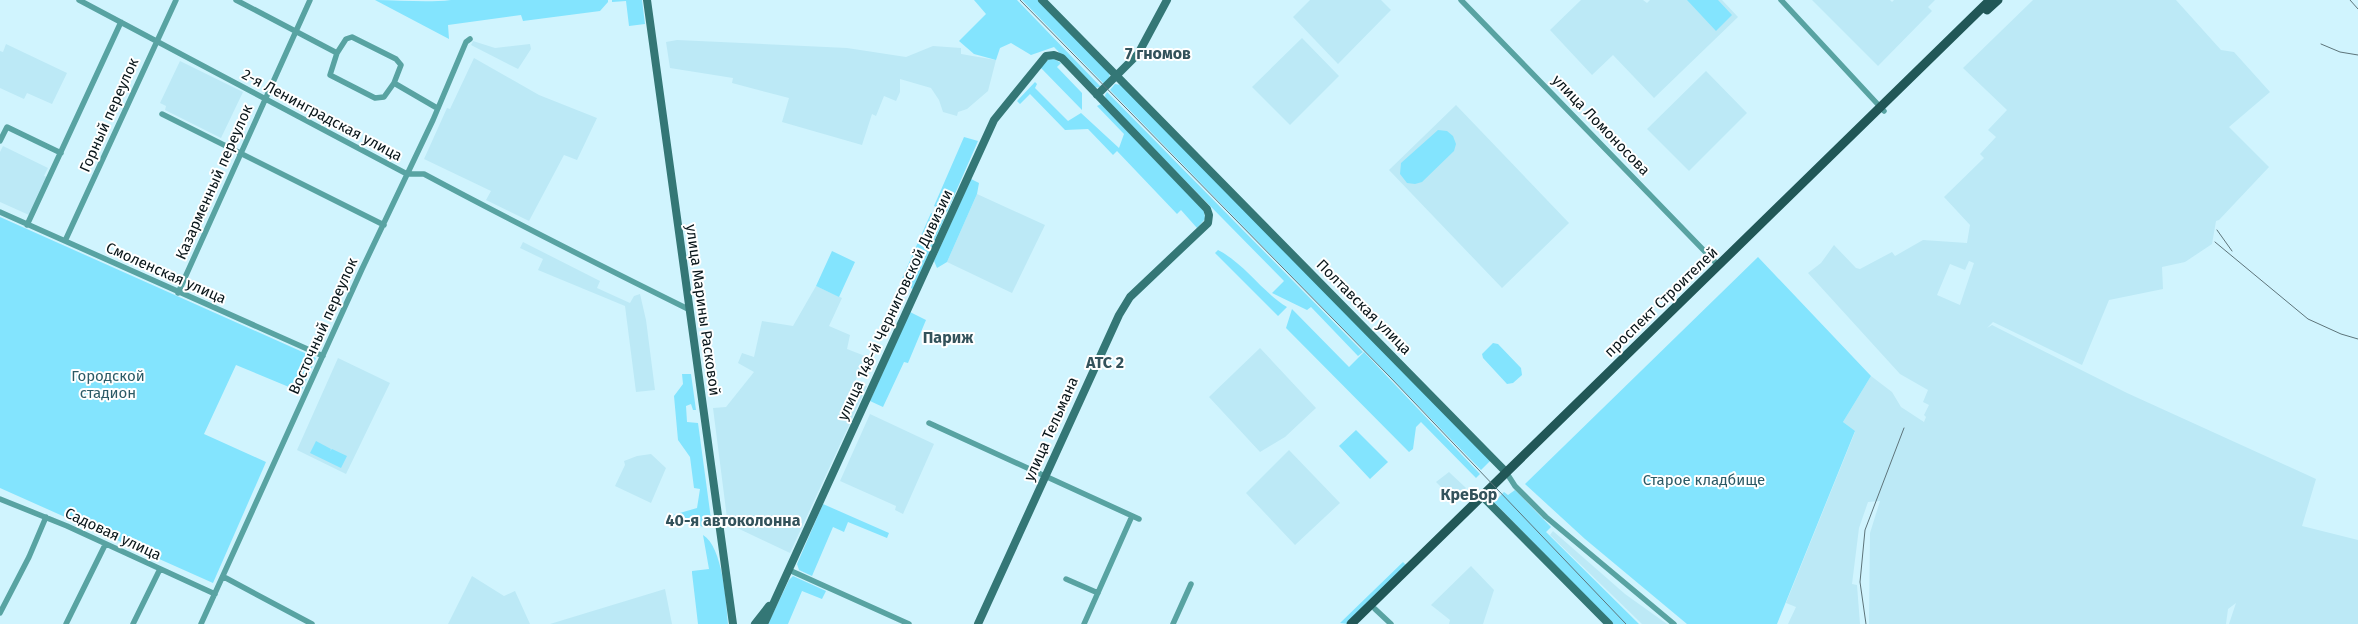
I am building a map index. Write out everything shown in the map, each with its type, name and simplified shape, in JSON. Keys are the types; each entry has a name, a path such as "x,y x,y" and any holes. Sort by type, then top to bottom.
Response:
{"main road":[{"name":"проспект Строителей","path":"1351,624 1508,475 1882,109 1990,0"},
{"name":"проспект Строителей","path":"1882,109 1998,0"},
{"name":"проспект Строителей","path":"1359,624 1484,498"}],"street":[{"name":"2-я Ленинградская улица","path":"79,0 407,174 424,174 529,231 690,310"},
{"name":"Горный переулок","path":"65,241 176,0"},
{"path":"236,0 337,53"},
{"name":"Казарменный переулок","path":"178,293 310,0"},
{"name":"улица Марины Расковой","path":"647,0 732,624"},
{"name":"Полтавская улица","path":"1042,0 1508,475 1546,517 1674,624"},
{"path":"1097,95 1138,54 1167,0"},
{"name":"улица Ломоносова","path":"1461,0 1720,267"},
{"path":"1781,0 1882,109"},
{"path":"27,225 103,57 121,22"},
{"path":"352,37 396,59 401,65 394,83 384,98 375,98 330,75 337,53 346,39 352,37"},
{"name":"Восточный переулок","path":"201,624 224,578 466,42 470,39"},
{"name":"улица 148-й Черниговской Дивизии","path":"764,624 994,120 1046,56 1054,55 1062,58 1097,95"},
{"path":"394,83 437,108"},
{"name":"улица Тельмана","path":"978,624 1118,315 1130,297 1208,222 1207,209 1097,95"},
{"path":"162,114 384,225"},
{"path":"0,141 7,127 61,153"},
{"name":"Смоленская улица","path":"0,212 178,293 323,356"},
{"path":"929,423 1045,478 1139,519"},
{"name":"Садовая улица","path":"0,498 215,594"},
{"path":"1484,498 1609,624"},
{"path":"1084,624 1132,516"},
{"path":"0,613 30,558 46,517"},
{"path":"66,624 105,545"},
{"path":"132,624 160,569"},
{"path":"789,570 909,624"},
{"path":"224,578 312,624"},
{"path":"1066,579 1098,593"},
{"path":"1173,624 1191,584"},
{"name":"улица 148-й Черниговской Дивизии","path":"755,624 779,592"},
{"path":"1375,608 1391,624"}],"shaded area":[{"path":"1310,0 1381,0 1391,10 1338,64 1293,17"},
{"path":"1581,0 1643,0 1647,3 1650,0 1722,0 1738,17 1654,98 1613,55 1592,75 1550,30"},
{"path":"1812,0 1890,0 1892,2 1894,0 1935,0 1928,7 1932,11 1878,66"},
{"path":"2033,0 2176,0 2221,50 2234,52 2270,92 2229,127 2269,167 2216,221 2212,244 2185,262 2162,267 2163,289 2109,300 2082,365 1993,322 1987,328 1992,325 2127,393 2316,479 2302,526 2358,540 2358,624 2229,624 2236,603 2228,609 2226,624 1869,624 1870,533 1880,501 1868,502 1859,528 1852,584 1857,585 1860,624 1788,624 1796,607 1786,603 1855,432 1843,422 1871,376 1892,392 1901,407 1924,422 1926,417 1924,415 1929,405 1923,402 1928,390 1900,374 1808,273 1821,263 1834,245 1856,268 1860,269 1892,252 1895,256 1923,240 1967,243 1970,225 1944,197 1984,158 1980,154 1996,137 1988,130 2007,110 1963,68","holes":["1969,261 1974,263 1960,305 1937,295 1950,264 1965,270"]},
{"path":"1302,38 1339,76 1290,125 1252,87"},
{"path":"677,40 847,48 906,57 933,46 961,48 961,54 996,60 988,91 967,109 958,112 957,116 943,112 939,100 931,88 900,79 900,92 896,101 884,96 876,116 872,114 862,145 782,122 789,98 732,83 733,78 670,68 666,42"},
{"path":"473,41 495,48 530,44 531,49 518,69 471,45"},
{"path":"6,44 67,73 52,104 27,93 24,99 0,88 0,51 3,52"},
{"path":"474,58 539,95 597,118 577,160 564,155 529,221 486,200 491,191 424,159 447,108 450,109"},
{"path":"180,61 243,92 221,138 165,110 166,106 160,103"},
{"path":"1706,71 1747,113 1689,171 1647,129"},
{"path":"1456,105 1569,223 1502,288 1389,170"},
{"path":"3,146 48,168 44,176 47,177 29,215 0,202 0,152"},
{"path":"977,194 1045,225 1012,293 947,262"},
{"path":"523,242 600,281 597,288 630,303 634,296 640,294 646,320 655,390 636,392 625,306 538,270 543,259 520,248"},
{"path":"816,286 842,298 829,326 850,335 847,349 865,356 855,382 867,386 790,553 733,526 727,518 713,408 726,407 754,372 738,363 742,353 754,357 762,321 793,326"},
{"path":"1260,348 1316,408 1285,437 1260,452 1209,397"},
{"path":"338,358 390,383 346,474 297,450"},
{"path":"870,414 934,444 903,514 895,510 896,506 840,481"},
{"path":"1289,450 1340,503 1295,545 1246,493"},
{"path":"651,454 666,468 651,503 615,486 625,465 624,461 637,456"},
{"path":"1449,472 1466,488 1454,500 1436,482"},
{"path":"1553,531 1625,594 1667,624 1642,624 1550,535"},
{"path":"1471,566 1494,590 1483,624 1449,624 1450,620 1431,605"},
{"path":"472,576 504,596 515,591 530,624 448,624"},
{"path":"665,589 672,624 550,624"}],"green space":[{"path":"375,0 608,0 608,2 600,11 523,21 521,15 448,25 449,39"},
{"path":"612,0 642,0 645,24 629,26 626,1 612,2"},
{"path":"974,0 1017,0 1101,87 1093,88 1054,47 1031,55 1011,43 1000,48 996,60 974,54 959,41 986,14"},
{"path":"1022,0 1038,0 1109,73 1110,78 1104,84"},
{"path":"1687,0 1718,0 1732,15 1716,31"},
{"path":"1049,59 1054,59 1061,63 1057,67 1082,93 1082,110 1040,67"},
{"path":"1035,82 1037,84 1035,88 1068,121 1081,113 1119,148 1124,134 1097,106 1101,104 1204,211 1205,219 1197,228 1181,210 1177,214 1117,151 1113,155 1088,129 1065,130 1030,94 1020,104 1017,101"},
{"path":"1115,84 1121,85 1492,459 1481,470 1110,90"},
{"path":"1107,92 1363,352 1358,356 1311,307 1307,310 1272,293 1284,281 1106,100 1105,95"},
{"path":"1438,130 1447,131 1453,136 1456,144 1454,151 1422,182 1415,184 1407,183 1400,174 1401,163"},
{"path":"964,137 978,141 947,212 934,206"},
{"path":"971,179 979,183 977,194 947,262 937,268 934,261"},
{"path":"931,213 944,219 913,289 900,283"},
{"name":"Городской стадион","path":"0,217 316,358 301,392 236,365 204,434 266,462 213,583 0,488"},
{"path":"1218,250 1237,263 1287,307 1278,316 1215,253"},
{"path":"832,251 855,262 839,297 816,286"},
{"name":"Старое кладбище","path":"1758,257 1871,376 1843,422 1855,431 1777,624 1687,624 1585,539 1525,484"},
{"path":"1292,309 1349,367 1364,352 1480,474 1476,478 1421,422 1416,427 1413,449 1409,452 1286,328"},
{"path":"910,312 926,320 908,363 904,362 883,407 870,401"},
{"path":"1493,343 1498,344 1521,368 1522,375 1513,383 1507,384 1483,358 1482,354"},
{"path":"682,374 691,374 696,410 693,410 691,404 686,406 687,422 698,423 711,519 703,527 673,515 697,508 700,489 694,488 690,457 678,440 674,396 683,384"},
{"path":"1356,430 1388,462 1370,479 1339,446"},
{"path":"316,441 331,449 330,451 332,449 347,456 341,468 310,453"},
{"path":"1515,490 1551,527 1546,532 1639,624 1612,624 1494,502 1504,492 1508,495"},
{"path":"823,504 889,533 887,538 848,522 844,532 833,527 812,576 799,570 797,564"},
{"path":"703,535 710,541 719,563 728,624 698,624 692,571 709,569"},
{"path":"1403,562 1407,566 1348,624 1340,623"},
{"path":"793,576 826,591 822,599 802,591 788,624 768,624 789,580"}],"railway":[{"path":"1020,0 1390,377 1626,624"},
{"path":"2350,0 2358,9"},
{"path":"2321,44 2340,52 2358,55"},
{"path":"2217,230 2232,251"},
{"path":"2215,242 2308,319 2341,334 2358,339"},
{"path":"1866,624 1860,582 1865,530 1904,428"}],"district":[{"name":"7 гномов","path":"1158,53"},
{"name":"Париж","path":"948,337"},
{"name":"АТС 2","path":"1105,362"},
{"name":"КреБор","path":"1469,494"},
{"name":"40-я автоколонна","path":"733,520"}]}
